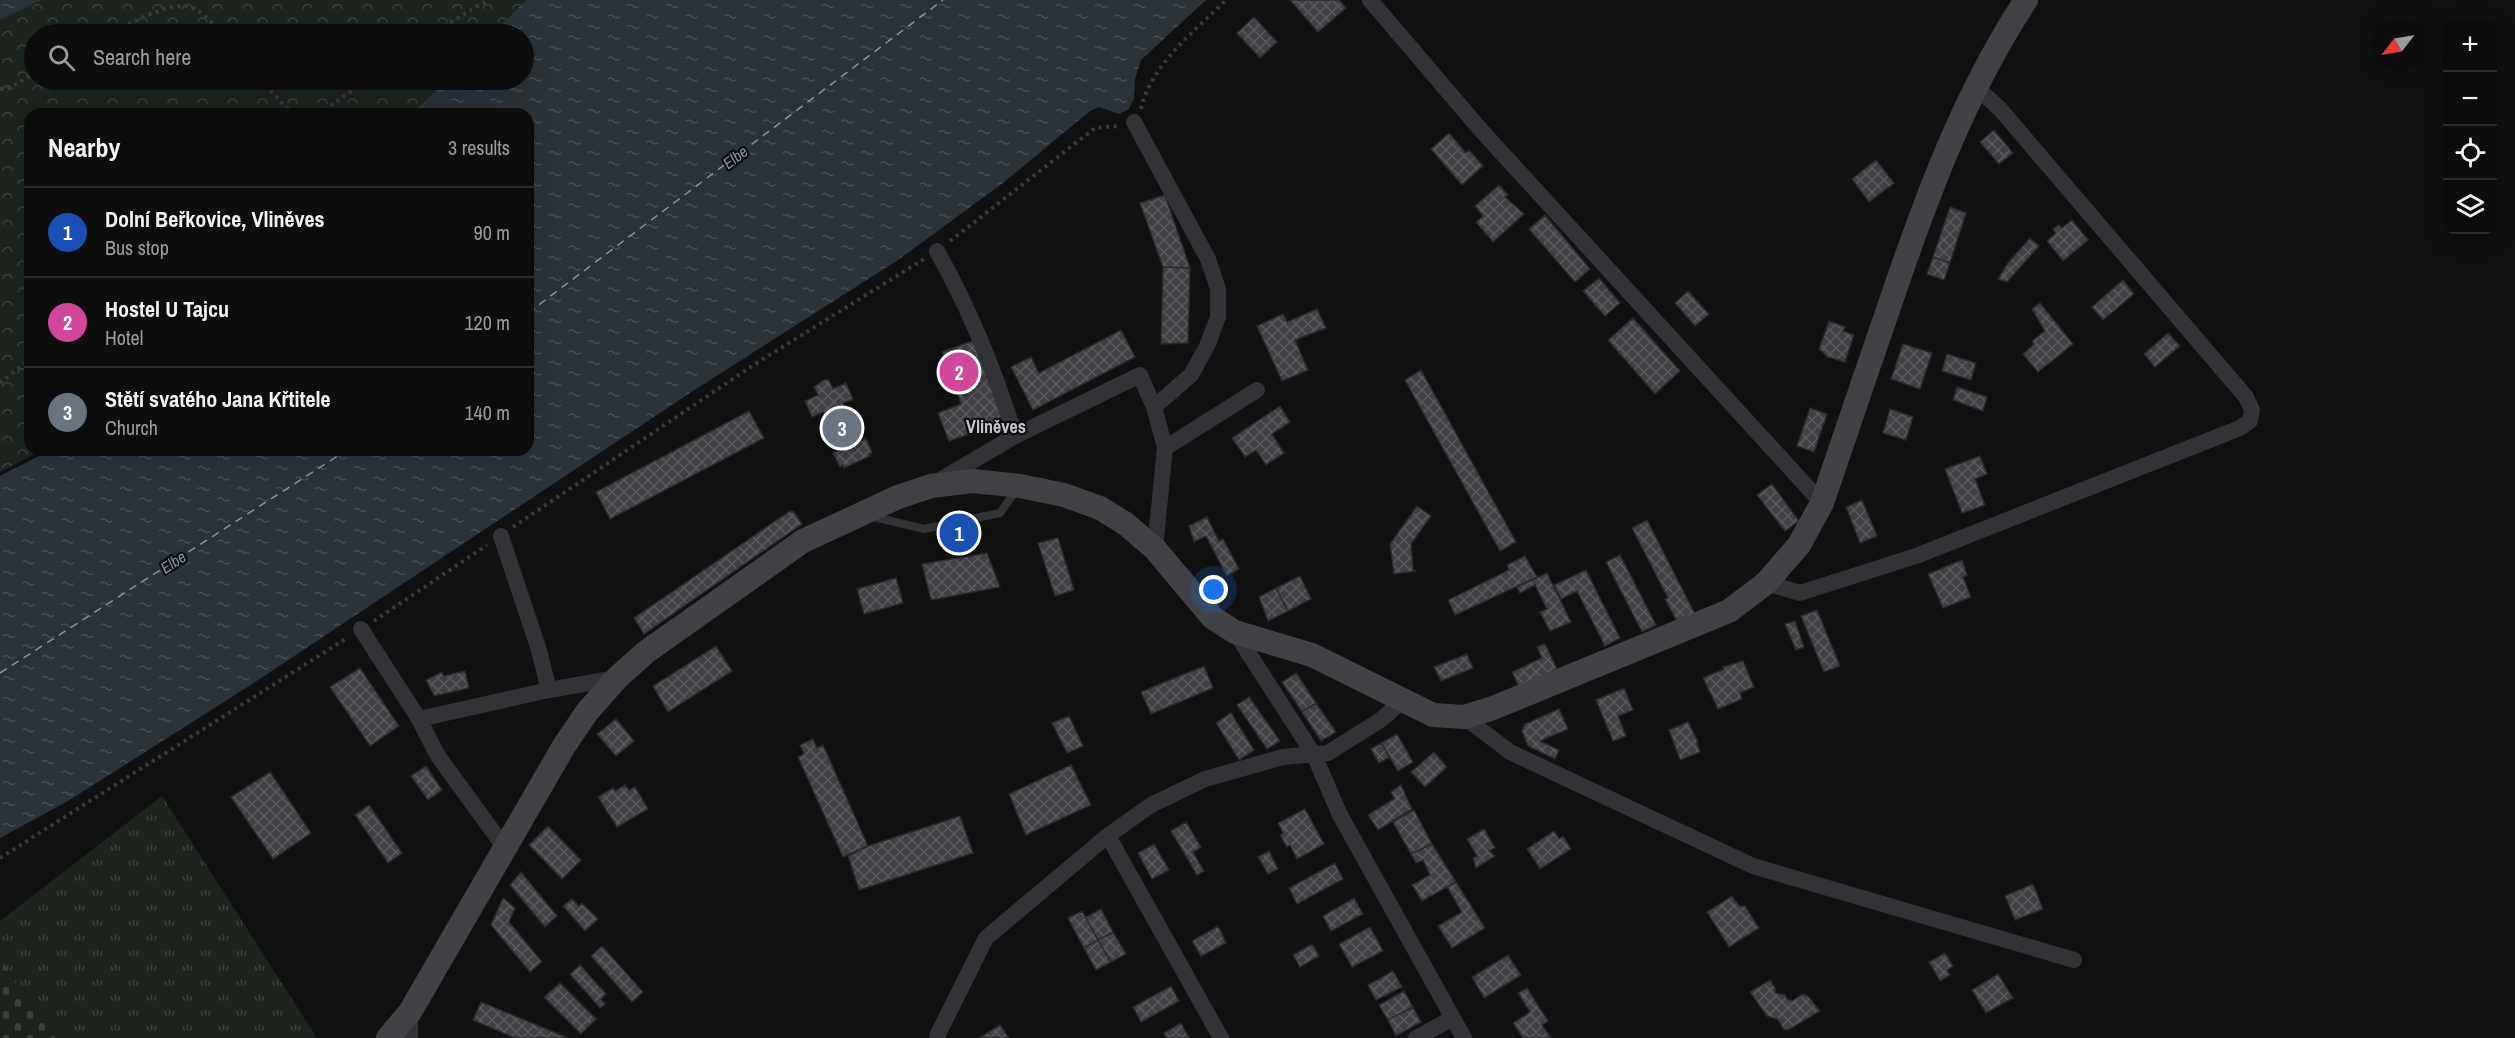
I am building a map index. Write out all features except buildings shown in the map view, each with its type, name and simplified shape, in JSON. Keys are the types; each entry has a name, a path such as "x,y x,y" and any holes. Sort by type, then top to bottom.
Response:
{"street":[{"path":"1370,0 1480,129 1822,503"},
{"path":"932,486 973,481 1020,486 1064,495 1100,508 1126,524 1155,549 1213,618 1235,632 1312,655 1434,715 1464,717 1493,708 1729,611 1766,583 1799,544 1822,503 1922,210 1976,86 2026,0"},
{"path":"1766,583 1800,593 1916,556 2240,428 2250,420 2252,410 2246,398 2000,109 1976,86"},
{"path":"1134,122 1208,259 1218,289 1218,317 1207,346 1191,375 1154,407"},
{"path":"937,250 958,287 997,378 1015,436"},
{"path":"388,1038 410,1012 564,746 587,712 617,678 646,652 803,541 860,514 932,486 1015,436 1140,375 1154,407 1165,448 1155,549"},
{"path":"1165,448 1257,390"},
{"path":"501,536 538,647 549,690"},
{"path":"362,629 419,719 438,756 505,848"},
{"path":"1235,632 1314,754 1340,815 1464,1038"},
{"path":"419,719 549,690 617,678"},
{"path":"937,1036 986,938 1108,836 1151,805 1206,779 1283,757 1328,753 1382,719 1403,700"},
{"path":"1464,717 1510,752 1753,866 2074,960"},
{"path":"1108,836 1221,1038"},
{"path":"410,1012 410,1038"},
{"path":"1416,1038 1453,1018"}],"lane":[{"path":"860,514 924,529 999,513 1020,486"}],"path":[{"path":"448,24 488,0"},
{"path":"0,858 362,629 752,366 937,250 1095,128 1126,126 1134,122 1140,116 1143,100 1153,79 1167,60 1226,0"},
{"path":"129,24 154,12 187,6 207,17 213,24"},
{"path":"0,89 6,89 24,79"},
{"path":"270,90 287,108"},
{"path":"327,108 353,90"},
{"path":"0,383 24,364"}],"green space":[{"path":"42,0 526,0 502,24 24,24 24,90 436,90 418,108 24,108 24,456 31,456 0,472 0,20"},
{"path":"162,796 317,1038 55,1038 0,958 0,921"},
{"path":"0,958 55,1038 0,1038"}],"water":[{"path":"0,0 42,0 0,20"},
{"name":"Elbe","path":"526,0 1206,0 1141,60 1135,79 1134,98 1129,109 1119,114 1099,107 1090,111 1003,183 898,260 696,389 249,686 68,801 0,838 0,476 39,456 534,456 534,108 418,108 436,90 534,90 534,24 502,24"}],"ferry route":[{"path":"534,308 943,0"},
{"path":"0,673 338,456"}],"place":[{"name":"Hostel U Tajcu","path":"959,372"},
{"name":"Stětí svatého Jana Křtitele","path":"842,428"},
{"name":"Dolní Beřkovice, Vliněves","path":"959,533"}],"district":[{"name":"Vliněves","path":"996,427"}]}
